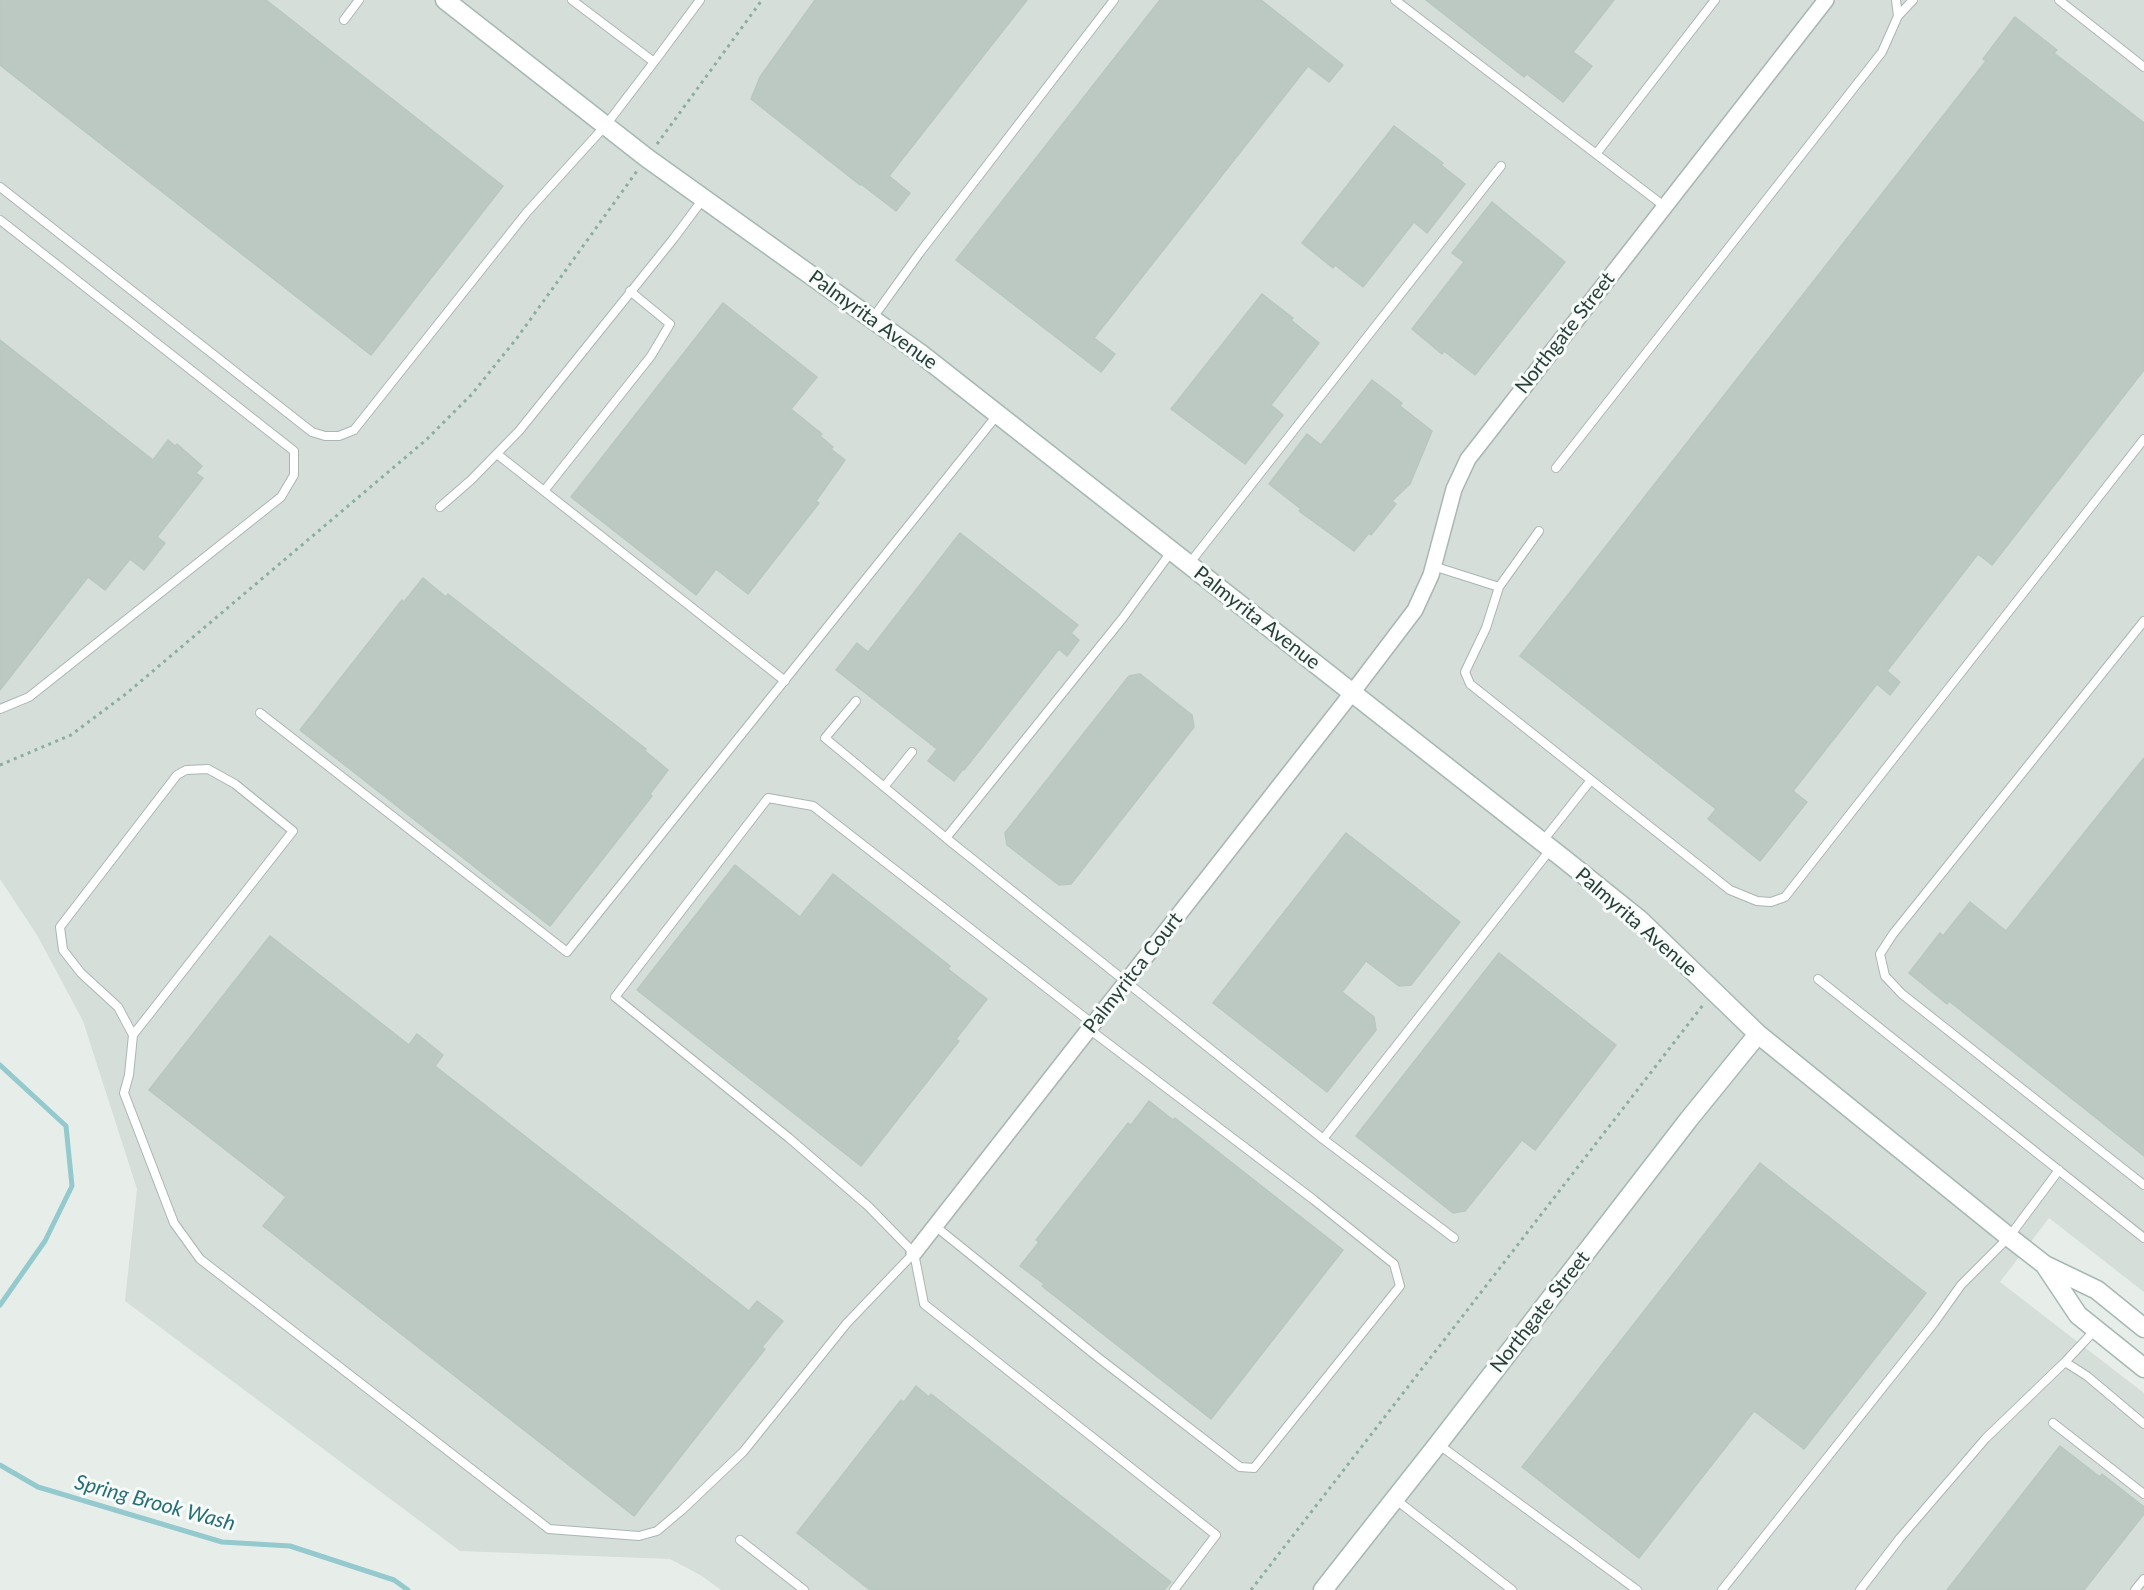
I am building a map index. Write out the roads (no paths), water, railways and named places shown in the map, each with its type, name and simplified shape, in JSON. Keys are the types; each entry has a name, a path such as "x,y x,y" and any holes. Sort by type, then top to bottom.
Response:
{"street":[{"name":"Palmyrita Avenue","path":"445,0 647,158 921,354 1172,550 1640,920 1758,1034 2009,1237 2045,1265 2097,1290 2144,1328"},
{"name":"Northgate Street","path":"1352,693 1415,610 1433,566 1454,489 1468,459 1826,0"},
{"name":"Palmyritca Court","path":"914,1253 1352,693"},
{"name":"Northgate Street","path":"1323,1590 1689,1119 1758,1034"},
{"name":"Palmyrita Avenue","path":"2045,1265 2078,1315 2144,1368"}],"lane":[{"path":"344,20 359,0"},
{"path":"572,0 654,62"},
{"path":"0,187 312,432 325,436 339,436 354,430 527,212 606,125 700,0"},
{"path":"872,319 921,251 1114,0"},
{"path":"1395,0 1664,206"},
{"path":"1596,154 1715,0"},
{"path":"1896,0 1898,16"},
{"path":"1556,468 1882,52 1898,16 1913,0"},
{"path":"2059,0 2144,67"},
{"path":"1189,564 1501,166"},
{"path":"440,507 497,454 543,401 704,198"},
{"path":"0,220 294,451 294,475 281,497 29,697 0,709"},
{"path":"544,491 651,356 669,324 630,291"},
{"path":"260,713 567,952 998,414"},
{"path":"1539,531 1498,587 1486,628 1465,672 1470,684 1730,890 1757,901 1771,902 1785,897 2144,439"},
{"path":"497,454 785,681"},
{"path":"946,838 1122,619 1172,550"},
{"path":"1433,566 1498,587"},
{"path":"2144,621 1893,934 1880,954 1885,976 1902,994 2144,1185"},
{"path":"856,701 825,738 1125,983 1323,1139 1454,1238"},
{"path":"884,787 912,752"},
{"path":"133,1035 118,1008 81,973 63,950 60,927 177,775 186,770 208,769 235,784 293,831 133,1035 129,1075 124,1093 174,1223 200,1259 549,1529 639,1536 657,1531 743,1452 847,1323 914,1253"},
{"path":"1323,1139 1547,845 1591,780"},
{"path":"935,1226 1100,1359 1240,1467 1254,1468 1400,1286 1394,1264 813,806 768,798 615,997 789,1138 868,1206 914,1253 924,1304 1216,1535 1174,1590"},
{"path":"1818,979 2144,1238"},
{"path":"1722,1590 1934,1323 1961,1285 2009,1237 2059,1170"},
{"path":"1860,1590 1900,1538 1986,1438 2066,1362 2096,1329"},
{"path":"2066,1362 2087,1376 2144,1424"},
{"path":"2054,1423 2144,1494"},
{"path":"1438,1444 1637,1590"},
{"path":"1395,1499 1512,1590"},
{"path":"740,1540 804,1590"},
{"path":"2135,1590 2144,1579"}],"waterway":[{"name":"Spring Brook Wash","path":"0,1065 66,1126 72,1186 45,1241 0,1305"},
{"name":"Spring Brook Wash","path":"0,1465 38,1487 222,1542 290,1546 394,1580 408,1590"}]}
